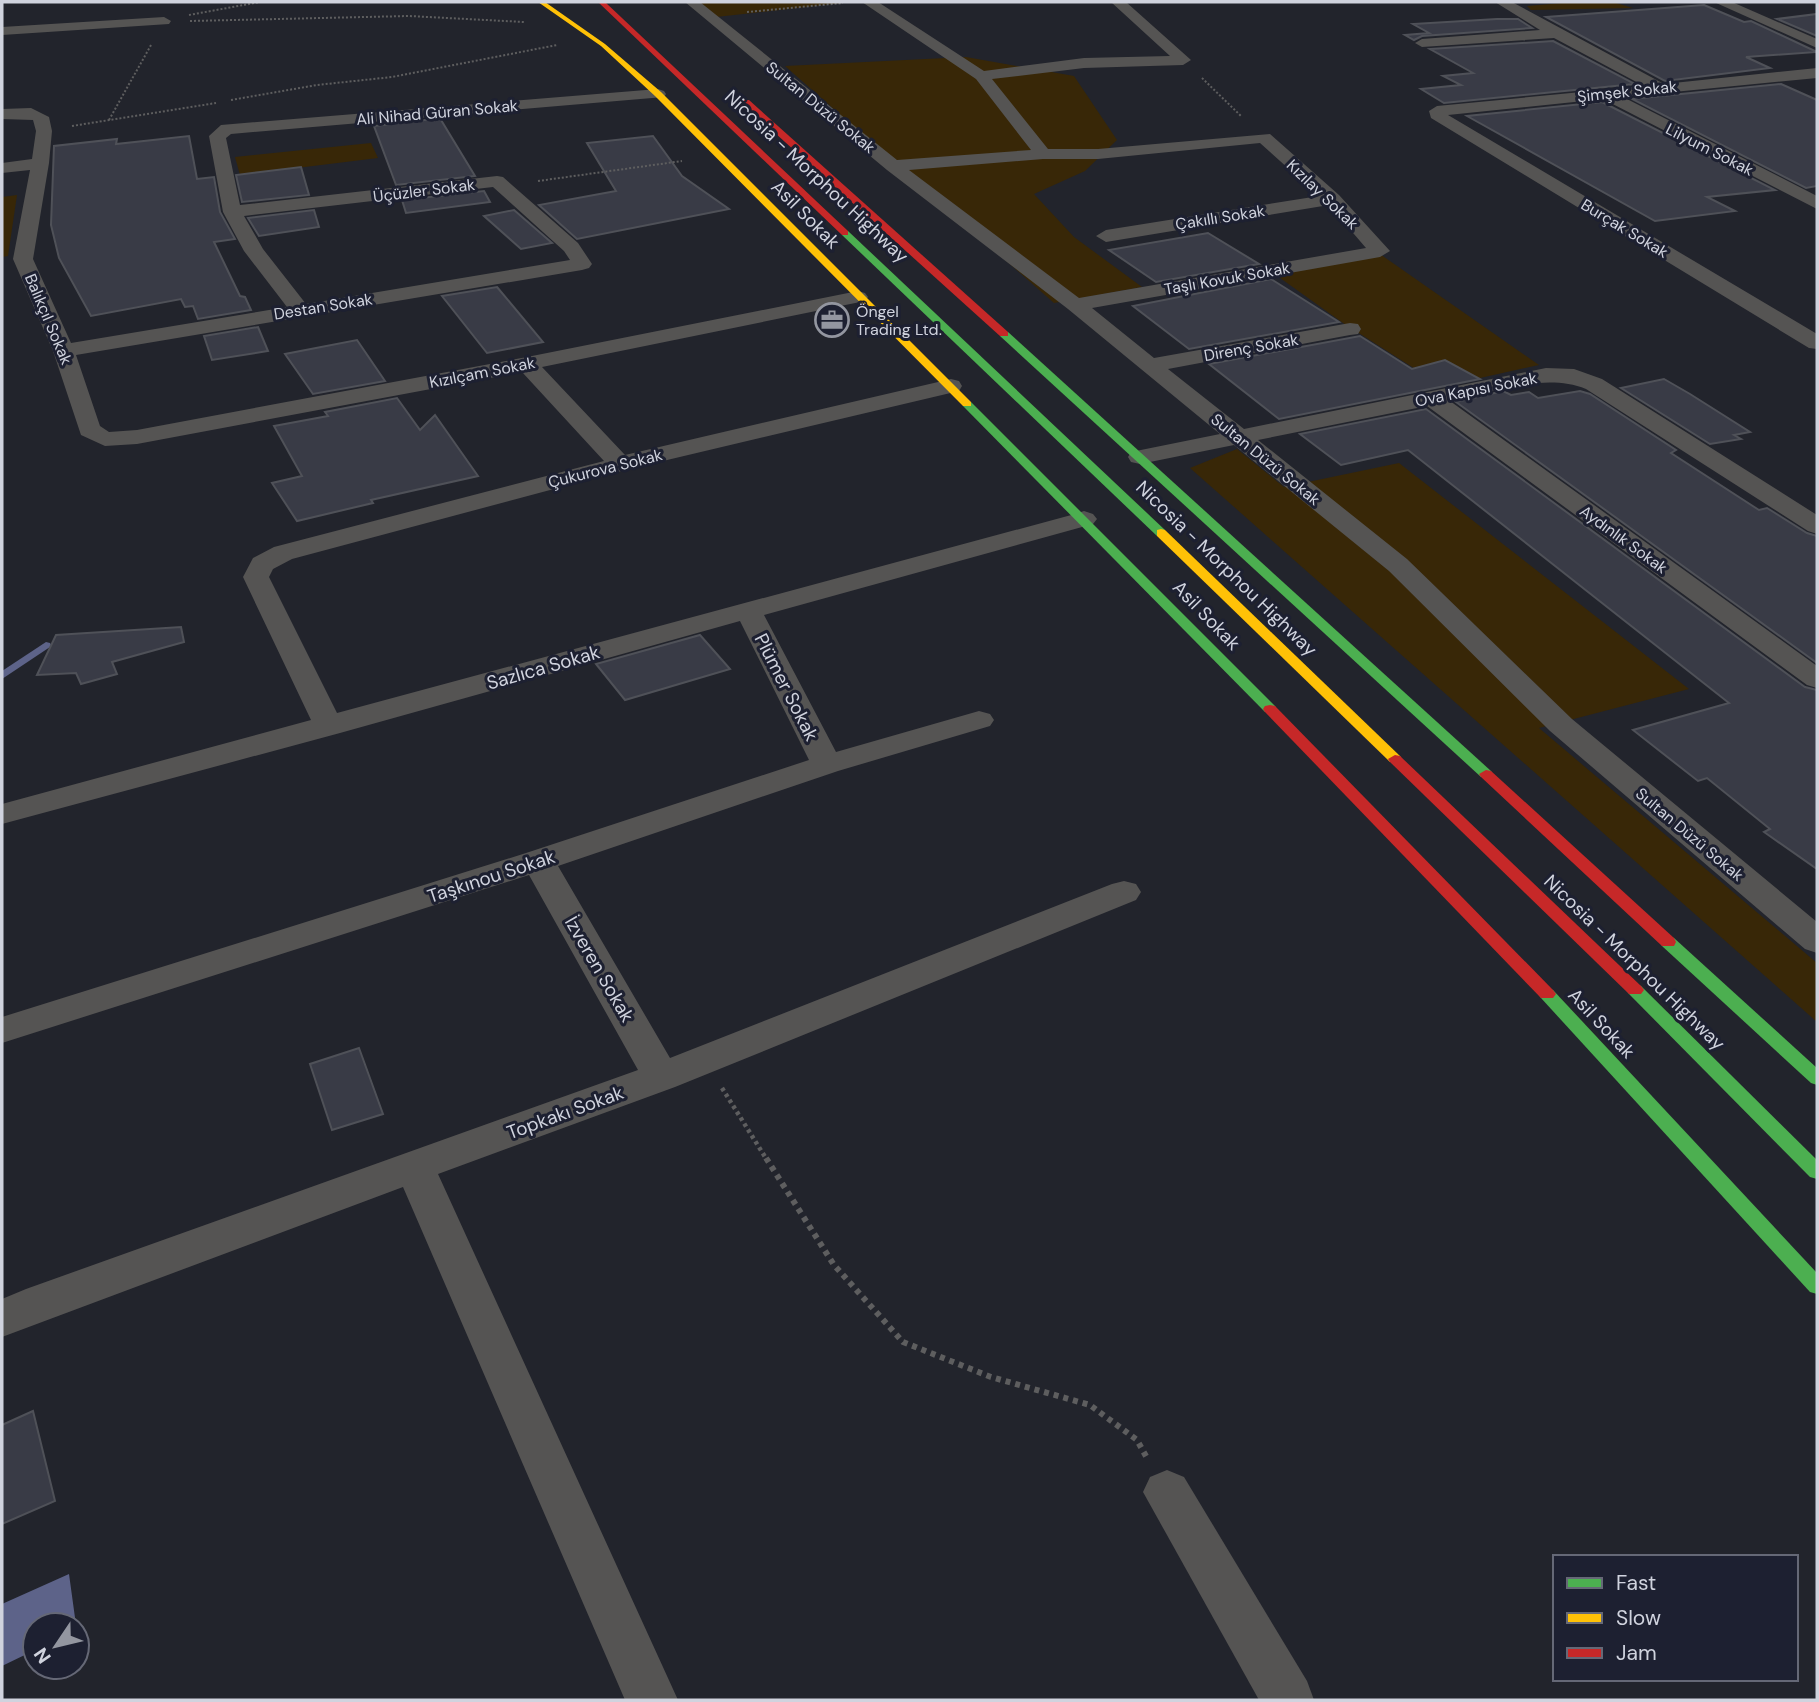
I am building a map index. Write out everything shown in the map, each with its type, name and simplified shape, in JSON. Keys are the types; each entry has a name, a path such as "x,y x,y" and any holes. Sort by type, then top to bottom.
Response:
{"main road":[{"name":"Asil Sokak","path":"541,2 592,38 658,93 858,297 1084,519 1526,971 1817,1286"},
{"name":"Nicosia - Morphou Highway","path":"601,2 1126,499 1656,1011 1817,1172"},
{"name":"Nicosia - Morphou Highway","path":"729,88 1140,457 1817,1078"}],"street":[{"path":"869,2 981,76 1043,154"},
{"path":"1118,2 1183,60"},
{"path":"1502,2 1659,87"},
{"path":"1721,2 1817,44"},
{"name":"Sultan Düzü Sokak","path":"700,9 893,166 1151,365 1398,565 1562,725 1817,941"},
{"path":"2,31 164,21"},
{"path":"1422,43 1556,33"},
{"path":"981,76 1084,63 1183,60"},
{"name":"Şimşek Sokak","path":"1437,111 1817,73"},
{"name":"Ali Nihad Güran Sokak","path":"232,212 217,136 227,129 658,93"},
{"name":"Lilyum Sokak","path":"1603,93 1817,203"},
{"name":"Burçak Sokak","path":"1437,111 1437,115 1817,343"},
{"path":"2,114 31,113 41,117 44,131"},
{"name":"Balıkçıl Sokak","path":"44,131 23,259 64,351 89,430 105,439"},
{"path":"893,166 1043,154 1098,154 1264,138"},
{"name":"Kızılay Sokak","path":"1264,138 1333,199 1380,251"},
{"path":"2,168 40,163"},
{"name":"Üçüzler Sokak","path":"232,212 497,181 571,247 582,264"},
{"name":"Çakıllı Sokak","path":"1106,236 1333,199"},
{"path":"232,212 254,251 299,309"},
{"name":"Taşlı Kovuk Sokak","path":"1075,305 1380,251"},
{"name":"Destan Sokak","path":"64,351 299,309 582,264"},
{"name":"Kızılçam Sokak","path":"105,439 137,438 527,364 858,297"},
{"name":"Direnç Sokak","path":"1151,365 1350,329"},
{"path":"527,364 620,464"},
{"name":"Ova Kapısı Sokak","path":"1140,457 1546,375 1574,376 1594,384 1817,526"},
{"name":"Çukurova Sokak","path":"329,727 256,577 262,564 284,553 620,464 951,386"},
{"name":"Aydınlık Sokak","path":"1431,398 1817,679"},
{"name":"Sazlıca Sokak","path":"2,814 1084,519"},
{"name":"Plümer Sokak","path":"748,610 827,764"},
{"name":"Taşkınou Sokak","path":"2,1030 538,861 827,764 979,720"},
{"name":"İzveren Sokak","path":"538,861 661,1077"},
{"name":"Topkakı Sokak","path":"2,1319 41,1302 661,1077 1125,892"},
{"path":"415,1167 652,1700"},
{"path":"1167,1492 1288,1700"}],"path":[{"path":"108,120 164,21 260,2"},
{"path":"700,9 851,2"},
{"path":"164,21 408,16 488,19 575,27"},
{"path":"44,131 304,87 392,77 592,38"},
{"path":"1183,60 1264,138"},
{"path":"502,186 719,156"},
{"path":"704,1060 834,1265 903,1342 991,1377 1090,1405 1137,1440 1167,1492"}],"shaded area":[{"path":"695,2 851,2 716,17"},
{"path":"1613,2 1633,8 1531,10 1527,6"},
{"path":"966,57 1074,76 1117,140 1085,171 1034,194 1074,237 1142,287 1054,303 785,66"},
{"path":"371,143 378,158 240,175 235,157"},
{"path":"17,195 8,256 2,257 2,197"},
{"path":"1377,252 1539,365 1471,380 1431,379 1343,323 1269,270"},
{"path":"1237,449 1284,487 1399,463 1689,689 1539,728 1817,963 1817,1022 1190,468"}],"water":[{"path":"69,1574 74,1611 21,1611 21,1657 2,1666 2,1604"}],"building":[{"path":"1704,5 1744,22 1751,21 1817,52 1746,57 1770,68 1665,81 1546,17"},
{"path":"1817,14 1817,36 1777,19"},
{"path":"1518,19 1532,28 1422,36 1414,40 1405,35 1429,33 1413,24"},
{"path":"1553,41 1635,84 1444,103 1421,89 1461,85 1443,76 1473,73 1430,49"},
{"path":"1781,84 1817,100 1817,186 1806,188 1632,99"},
{"path":"1602,102 1775,190 1707,197 1735,211 1655,221 1467,116"},
{"path":"441,120 475,176 396,185 374,126"},
{"path":"189,136 197,179 214,177 220,212 235,239 214,242 240,296 245,297 251,310 198,319 193,306 185,307 181,299 91,316 59,258 51,225 54,146 117,139 116,144"},
{"path":"653,136 682,176 729,209 577,239 539,205 616,191 587,143"},
{"path":"301,167 309,195 242,202 236,175"},
{"path":"484,191 490,202 406,213 402,200"},
{"path":"314,210 319,227 259,236 248,218"},
{"path":"514,210 552,243 521,249 484,216"},
{"path":"1208,233 1259,264 1156,282 1109,250"},
{"path":"1271,279 1339,322 1189,349 1133,306"},
{"path":"497,287 543,342 487,353 442,296"},
{"path":"258,327 268,351 212,360 204,336"},
{"path":"1360,336 1412,369 1445,360 1480,379 1279,419 1209,364"},
{"path":"357,340 385,381 313,394 285,354"},
{"path":"1664,379 1750,432 1734,435 1741,439 1710,444 1621,388"},
{"path":"1503,391 1511,395 1529,392 1538,398 1580,391 1590,394 1676,450 1671,453 1759,510 1767,508 1807,533 1817,536 1817,663 1456,402"},
{"path":"397,398 420,430 435,415 478,476 371,500 373,503 297,521 272,483 302,476 274,426 328,416 325,412"},
{"path":"1426,409 1805,687 1817,690 1817,869 1764,832 1770,829 1707,778 1698,781 1633,730 1729,703 1408,450 1341,465 1300,434"},
{"path":"181,627 184,642 112,662 117,674 81,684 76,673 37,675 56,635"},
{"path":"700,635 730,669 625,700 596,664"},
{"path":"359,1048 383,1114 332,1130 310,1064"},
{"path":"33,1411 55,1501 2,1524 2,1425"}],"waterway":[{"path":"2,676 46,645"}],"traffic: fast":[{"path":"845,233 1161,533"},
{"path":"1004,334 1486,774"},
{"path":"967,404 1270,709"},
{"path":"1668,942 1817,1078"},
{"path":"1635,990 1817,1172"},
{"path":"1547,994 1817,1286"}],"traffic: slow":[{"path":"541,2 603,45 658,94 967,404"},
{"path":"1161,533 1395,759"}],"traffic: jam":[{"path":"601,2 845,233"},
{"path":"746,102 1004,334"},
{"path":"1270,709 1547,994"},
{"path":"1395,759 1635,990"},
{"path":"1486,774 1668,942"}],"place":[{"name":"Öngel Trading Ltd.","path":"832,320"}]}
